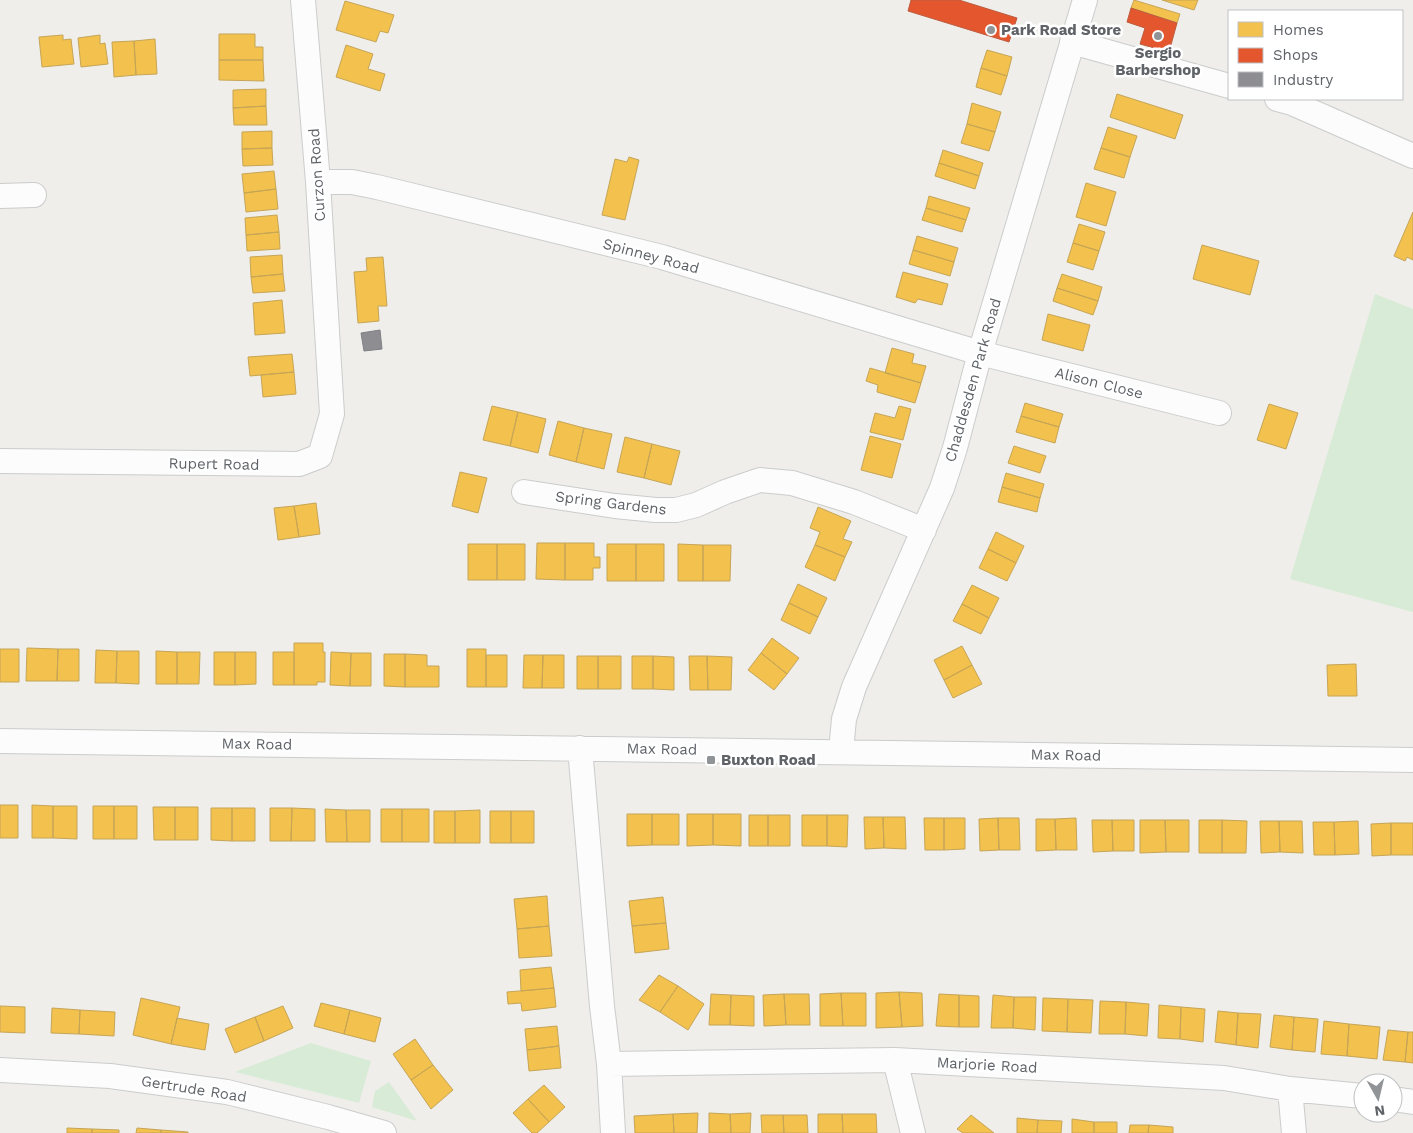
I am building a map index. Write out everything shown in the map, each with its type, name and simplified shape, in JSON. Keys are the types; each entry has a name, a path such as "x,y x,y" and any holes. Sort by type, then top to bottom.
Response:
{"street":[{"name":"Curzon Road","path":"303,0 318,182 328,351"},
{"name":"Chaddesden Park Road","path":"841,751 844,719 854,687 942,488 955,448 980,353 1085,0"},
{"path":"1072,42 1228,86"},
{"path":"1281,100 1292,103 1413,156"},
{"name":"Spinney Road","path":"318,182 352,182 377,187 662,257 980,353"},
{"path":"0,196 34,195"},
{"name":"Rupert Road","path":"0,461 299,464 320,456 332,414 328,351"},
{"name":"Alison Close","path":"980,353 1219,413"},
{"name":"Spring Gardens","path":"524,492 615,506 676,510 696,505 725,492 760,480 792,483 845,499 924,530"},
{"name":"Max Road","path":"0,741 1413,760"},
{"path":"580,748 602,1006 609,1064 613,1133"},
{"path":"895,1060 913,1133"},
{"name":"Marjorie Road","path":"609,1064 895,1060 1224,1078 1290,1089 1353,1095"},
{"name":"Gertrude Road","path":"0,1070 110,1076 227,1092 327,1125 384,1133"},
{"path":"1290,1089 1294,1133"}],"green space":[{"path":"1375,294 1413,309 1413,612 1290,579"},
{"path":"311,1043 371,1061 359,1103 235,1072"},
{"path":"389,1082 417,1121 372,1107 375,1091"}],"building: Homes":[{"path":"1134,0 1180,14 1177,23 1131,8"},
{"path":"1162,0 1198,0 1194,10"},
{"path":"345,1 394,15 388,33 380,31 376,42 336,30"},
{"path":"219,34 255,34 255,47 263,47 263,60 219,60"},
{"path":"63,35 63,40 71,39 74,64 42,67 39,37"},
{"path":"100,35 100,44 105,43 108,64 81,67 78,38"},
{"path":"155,39 157,74 136,75 134,41"},
{"path":"134,41 136,75 114,77 112,42"},
{"path":"346,45 373,54 368,69 385,74 380,91 336,77"},
{"path":"987,50 1012,57 1007,76 981,68"},
{"path":"219,60 263,60 264,81 219,80"},
{"path":"981,68 1007,76 1001,95 976,87"},
{"path":"266,89 266,106 233,108 233,90"},
{"path":"1117,94 1183,115 1175,139 1110,117"},
{"path":"972,103 1001,112 995,132 967,124"},
{"path":"266,106 267,125 234,125 233,108"},
{"path":"967,124 995,132 989,151 961,143"},
{"path":"1108,127 1137,136 1130,157 1101,148"},
{"path":"272,131 272,148 242,149 242,132"},
{"path":"272,148 273,165 243,166 242,149"},
{"path":"1101,148 1130,157 1124,178 1094,169"},
{"path":"943,150 983,163 979,176 939,163"},
{"path":"629,157 639,160 625,220 602,215 615,159 627,162"},
{"path":"939,163 979,176 975,189 935,176"},
{"path":"274,171 276,189 244,193 242,174"},
{"path":"1086,183 1116,192 1106,226 1076,217"},
{"path":"276,189 278,209 246,212 244,193"},
{"path":"929,196 970,208 966,220 926,208"},
{"path":"926,208 966,220 962,232 922,220"},
{"path":"1413,212 1413,260 1407,257 1405,261 1394,256"},
{"path":"277,215 279,232 246,235 245,218"},
{"path":"1079,224 1105,232 1099,251 1073,243"},
{"path":"279,232 280,249 247,251 246,235"},
{"path":"917,236 958,248 954,262 913,250"},
{"path":"1073,243 1099,251 1093,270 1067,262"},
{"path":"1202,245 1259,261 1250,295 1193,279"},
{"path":"913,250 954,262 950,276 909,264"},
{"path":"282,255 283,274 251,277 250,257"},
{"path":"383,257 387,306 378,306 379,321 358,323 354,272 367,271 366,258"},
{"path":"903,272 948,284 942,305 918,299 915,303 896,297"},
{"path":"283,274 285,291 253,293 251,277"},
{"path":"1062,274 1102,287 1098,301 1057,288"},
{"path":"1057,288 1098,301 1093,315 1053,301"},
{"path":"282,300 285,333 255,335 253,303"},
{"path":"1048,314 1090,325 1083,351 1042,340"},
{"path":"892,348 914,354 912,363 926,366 921,383 885,373"},
{"path":"292,354 294,372 250,376 248,357"},
{"path":"870,368 921,383 915,403 877,392 878,385 866,381"},
{"path":"294,372 296,394 263,397 261,375"},
{"path":"1025,403 1063,414 1059,427 1021,416"},
{"path":"1269,404 1298,413 1286,449 1257,440"},
{"path":"492,406 518,412 510,446 483,440"},
{"path":"899,406 911,409 903,440 870,432 875,413 895,418"},
{"path":"518,412 546,419 538,453 510,446"},
{"path":"1021,416 1059,427 1055,443 1016,432"},
{"path":"558,421 584,428 576,462 549,455"},
{"path":"584,428 612,434 604,469 576,462"},
{"path":"870,436 901,444 892,478 861,470"},
{"path":"625,437 652,444 644,478 617,472"},
{"path":"652,444 680,451 671,485 644,478"},
{"path":"1014,446 1046,456 1040,473 1008,463"},
{"path":"460,472 487,478 478,513 452,506"},
{"path":"1006,473 1044,484 1040,498 1002,487"},
{"path":"1002,487 1040,498 1037,512 998,502"},
{"path":"316,503 320,534 299,537 294,506"},
{"path":"294,506 299,537 278,540 274,508"},
{"path":"818,507 851,521 843,539 852,542 845,557 815,545 820,532 810,528"},
{"path":"996,532 1024,546 1016,563 988,549"},
{"path":"537,543 565,543 565,580 536,579"},
{"path":"565,543 594,543 594,557 600,557 600,568 593,568 593,580 565,580"},
{"path":"468,544 497,544 497,580 468,580"},
{"path":"497,544 525,544 525,580 497,580"},
{"path":"607,544 636,544 636,581 607,581"},
{"path":"636,544 664,544 664,581 636,581"},
{"path":"678,544 703,545 703,581 678,581"},
{"path":"703,545 731,545 730,581 703,581"},
{"path":"815,545 845,557 835,581 805,567"},
{"path":"988,549 1016,563 1007,581 979,568"},
{"path":"798,584 827,598 818,617 789,603"},
{"path":"972,585 999,598 989,618 962,604"},
{"path":"789,603 818,617 810,634 781,620"},
{"path":"962,604 989,618 981,634 953,621"},
{"path":"772,638 799,658 787,674 761,653"},
{"path":"294,643 323,643 323,652 325,652 325,682 317,682 317,685 294,685"},
{"path":"962,646 972,665 944,680 934,660"},
{"path":"27,648 58,649 57,681 26,681"},
{"path":"0,649 19,649 19,682 0,682"},
{"path":"58,649 79,649 79,681 57,681"},
{"path":"467,649 486,649 486,687 467,687"},
{"path":"96,650 117,651 116,683 95,683"},
{"path":"117,651 139,651 139,684 116,683"},
{"path":"156,651 177,652 177,684 156,684"},
{"path":"177,652 200,652 199,684 177,684"},
{"path":"214,652 235,652 235,685 214,685"},
{"path":"235,652 256,652 256,684 235,685"},
{"path":"273,652 294,652 294,685 273,685"},
{"path":"331,652 351,653 350,686 330,685"},
{"path":"351,653 371,653 371,686 350,686"},
{"path":"761,653 787,674 774,690 748,670"},
{"path":"384,654 405,654 405,687 384,686"},
{"path":"405,654 427,655 427,666 439,666 439,687 405,687"},
{"path":"486,655 507,655 507,687 486,687"},
{"path":"524,655 543,655 542,688 523,688"},
{"path":"543,655 564,655 564,688 542,688"},
{"path":"577,656 598,656 598,689 577,689"},
{"path":"598,656 621,656 621,689 598,689"},
{"path":"632,656 653,656 653,689 632,689"},
{"path":"653,656 674,657 674,690 653,689"},
{"path":"689,656 707,656 708,690 690,690"},
{"path":"707,656 732,657 731,690 708,690"},
{"path":"1356,664 1357,696 1328,696 1327,665"},
{"path":"972,665 982,684 953,698 944,680"},
{"path":"0,805 18,805 18,838 0,838"},
{"path":"32,805 53,806 53,838 32,838"},
{"path":"53,806 77,806 77,839 53,838"},
{"path":"93,806 114,806 114,839 93,839"},
{"path":"114,806 137,806 137,839 114,839"},
{"path":"153,807 175,807 175,840 154,840"},
{"path":"175,807 198,807 198,840 175,840"},
{"path":"211,808 232,808 232,841 211,840"},
{"path":"232,808 255,808 255,841 232,841"},
{"path":"270,808 292,808 291,841 270,841"},
{"path":"292,808 315,809 315,841 291,841"},
{"path":"325,809 346,810 347,842 326,842"},
{"path":"381,809 402,809 402,842 381,842"},
{"path":"402,809 429,809 429,842 402,842"},
{"path":"346,810 370,810 370,842 347,842"},
{"path":"480,810 480,843 455,843 455,811"},
{"path":"434,811 455,811 455,843 434,843"},
{"path":"490,811 511,811 511,843 490,843"},
{"path":"511,811 534,811 534,843 511,843"},
{"path":"627,814 652,814 652,845 627,846"},
{"path":"652,814 679,814 679,845 652,845"},
{"path":"687,814 713,814 713,845 687,846"},
{"path":"713,814 741,814 741,846 713,845"},
{"path":"749,815 768,815 768,846 749,846"},
{"path":"768,815 790,815 790,846 768,846"},
{"path":"802,815 827,815 827,846 802,846"},
{"path":"827,815 848,815 847,847 827,846"},
{"path":"864,817 883,817 884,848 865,849"},
{"path":"883,817 905,817 906,849 884,848"},
{"path":"924,818 944,818 944,850 925,850"},
{"path":"944,818 965,818 965,849 944,850"},
{"path":"998,818 999,850 980,851 979,819"},
{"path":"998,818 1019,818 1020,850 999,850"},
{"path":"1076,818 1077,850 1056,850 1055,819"},
{"path":"1036,819 1055,819 1056,850 1036,851"},
{"path":"1092,820 1112,820 1113,851 1093,852"},
{"path":"1112,820 1134,820 1134,851 1113,851"},
{"path":"1140,820 1165,820 1166,852 1140,853"},
{"path":"1165,820 1189,820 1189,852 1166,852"},
{"path":"1199,820 1222,820 1222,853 1199,853"},
{"path":"1222,820 1247,821 1246,853 1222,853"},
{"path":"1260,821 1279,821 1280,852 1261,853"},
{"path":"1279,821 1302,821 1303,853 1280,852"},
{"path":"1358,821 1359,854 1335,855 1334,822"},
{"path":"1313,822 1334,822 1335,855 1314,855"},
{"path":"1391,823 1391,855 1372,856 1371,824"},
{"path":"1391,823 1413,823 1413,855 1391,855"},
{"path":"547,896 549,926 517,929 514,899"},
{"path":"663,897 666,923 632,926 629,901"},
{"path":"666,923 669,949 635,953 632,926"},
{"path":"549,926 552,956 519,958 517,929"},
{"path":"551,967 554,988 521,991 520,970"},
{"path":"659,975 678,986 660,1012 639,1000"},
{"path":"678,986 704,1004 688,1030 660,1012"},
{"path":"554,988 556,1007 522,1011 521,1003 508,1004 507,992"},
{"path":"899,992 902,1027 876,1028 876,993"},
{"path":"899,992 922,993 923,1026 902,1027"},
{"path":"841,993 843,1026 820,1026 820,994"},
{"path":"841,993 866,993 866,1026 843,1026"},
{"path":"711,994 731,995 730,1025 709,1025"},
{"path":"784,994 786,1025 764,1026 763,995"},
{"path":"784,994 809,994 810,1025 786,1025"},
{"path":"939,994 959,995 959,1027 936,1026"},
{"path":"731,995 754,996 754,1026 730,1025"},
{"path":"959,995 979,996 979,1027 959,1027"},
{"path":"993,995 1014,997 1013,1028 991,1028"},
{"path":"1014,997 1036,997 1035,1030 1013,1028"},
{"path":"141,998 180,1007 171,1044 133,1035"},
{"path":"1043,998 1068,999 1067,1032 1042,1031"},
{"path":"1068,999 1093,1000 1091,1033 1067,1032"},
{"path":"1100,1001 1126,1002 1125,1034 1099,1034"},
{"path":"1126,1002 1149,1004 1147,1036 1125,1034"},
{"path":"321,1003 350,1010 344,1034 314,1026"},
{"path":"1159,1005 1181,1007 1180,1039 1158,1038"},
{"path":"0,1006 25,1007 25,1033 0,1032"},
{"path":"283,1006 293,1028 264,1041 255,1017"},
{"path":"1181,1007 1205,1009 1203,1042 1180,1039"},
{"path":"52,1008 80,1010 79,1034 51,1033"},
{"path":"80,1010 115,1012 114,1036 79,1034"},
{"path":"350,1010 381,1018 375,1042 344,1034"},
{"path":"1218,1011 1238,1013 1236,1045 1215,1042"},
{"path":"1238,1013 1261,1014 1258,1048 1236,1045"},
{"path":"1274,1015 1294,1017 1292,1050 1270,1047"},
{"path":"255,1017 264,1041 235,1053 225,1029"},
{"path":"1294,1017 1318,1019 1315,1052 1292,1050"},
{"path":"177,1018 209,1024 205,1050 171,1044"},
{"path":"1324,1021 1349,1024 1347,1056 1321,1054"},
{"path":"1349,1024 1380,1027 1377,1059 1347,1056"},
{"path":"557,1026 559,1046 527,1050 525,1029"},
{"path":"1388,1030 1408,1032 1405,1062 1383,1060"},
{"path":"1408,1032 1413,1032 1413,1063 1405,1062"},
{"path":"415,1039 433,1065 411,1080 393,1054"},
{"path":"559,1046 561,1068 529,1071 527,1050"},
{"path":"433,1065 453,1090 431,1109 411,1080"},
{"path":"544,1085 565,1107 549,1122 528,1099"},
{"path":"528,1099 549,1122 537,1133 532,1133 513,1113"},
{"path":"698,1113 697,1133 674,1133 673,1114"},
{"path":"709,1113 730,1114 731,1133 709,1133"},
{"path":"751,1113 750,1133 731,1133 730,1114"},
{"path":"673,1114 674,1133 635,1133 634,1116"},
{"path":"818,1114 842,1114 843,1133 818,1133"},
{"path":"842,1114 876,1114 877,1133 843,1133"},
{"path":"761,1115 783,1115 784,1133 762,1133"},
{"path":"783,1115 807,1115 808,1133 784,1133"},
{"path":"971,1115 994,1133 963,1133 957,1129"},
{"path":"1017,1118 1038,1120 1037,1133 1017,1133"},
{"path":"1072,1119 1094,1122 1094,1133 1072,1133"},
{"path":"1038,1120 1062,1121 1061,1133 1037,1133"},
{"path":"1094,1122 1117,1122 1117,1133 1094,1133"},
{"path":"1130,1125 1149,1125 1148,1133 1129,1133"},
{"path":"1149,1125 1173,1127 1173,1133 1148,1133"},
{"path":"67,1128 92,1129 92,1133 67,1133"},
{"path":"137,1128 161,1130 161,1133 136,1133"},
{"path":"92,1129 119,1130 119,1133 92,1133"},
{"path":"161,1130 188,1132 188,1133 161,1133"}],"building: Shops":[{"name":"Park Road Store","path":"911,0 959,0 1017,18 1009,42 908,11"},
{"name":"Sergio Barbershop","path":"1131,8 1177,23 1169,52 1140,44 1145,28 1127,22"}],"building: Industry":[{"path":"380,330 382,349 364,351 361,333"}],"place":[{"name":"Park Road Store","path":"991,30"},
{"name":"Sergio Barbershop","path":"1158,36"},
{"name":"Buxton Road","path":"711,760"}]}
